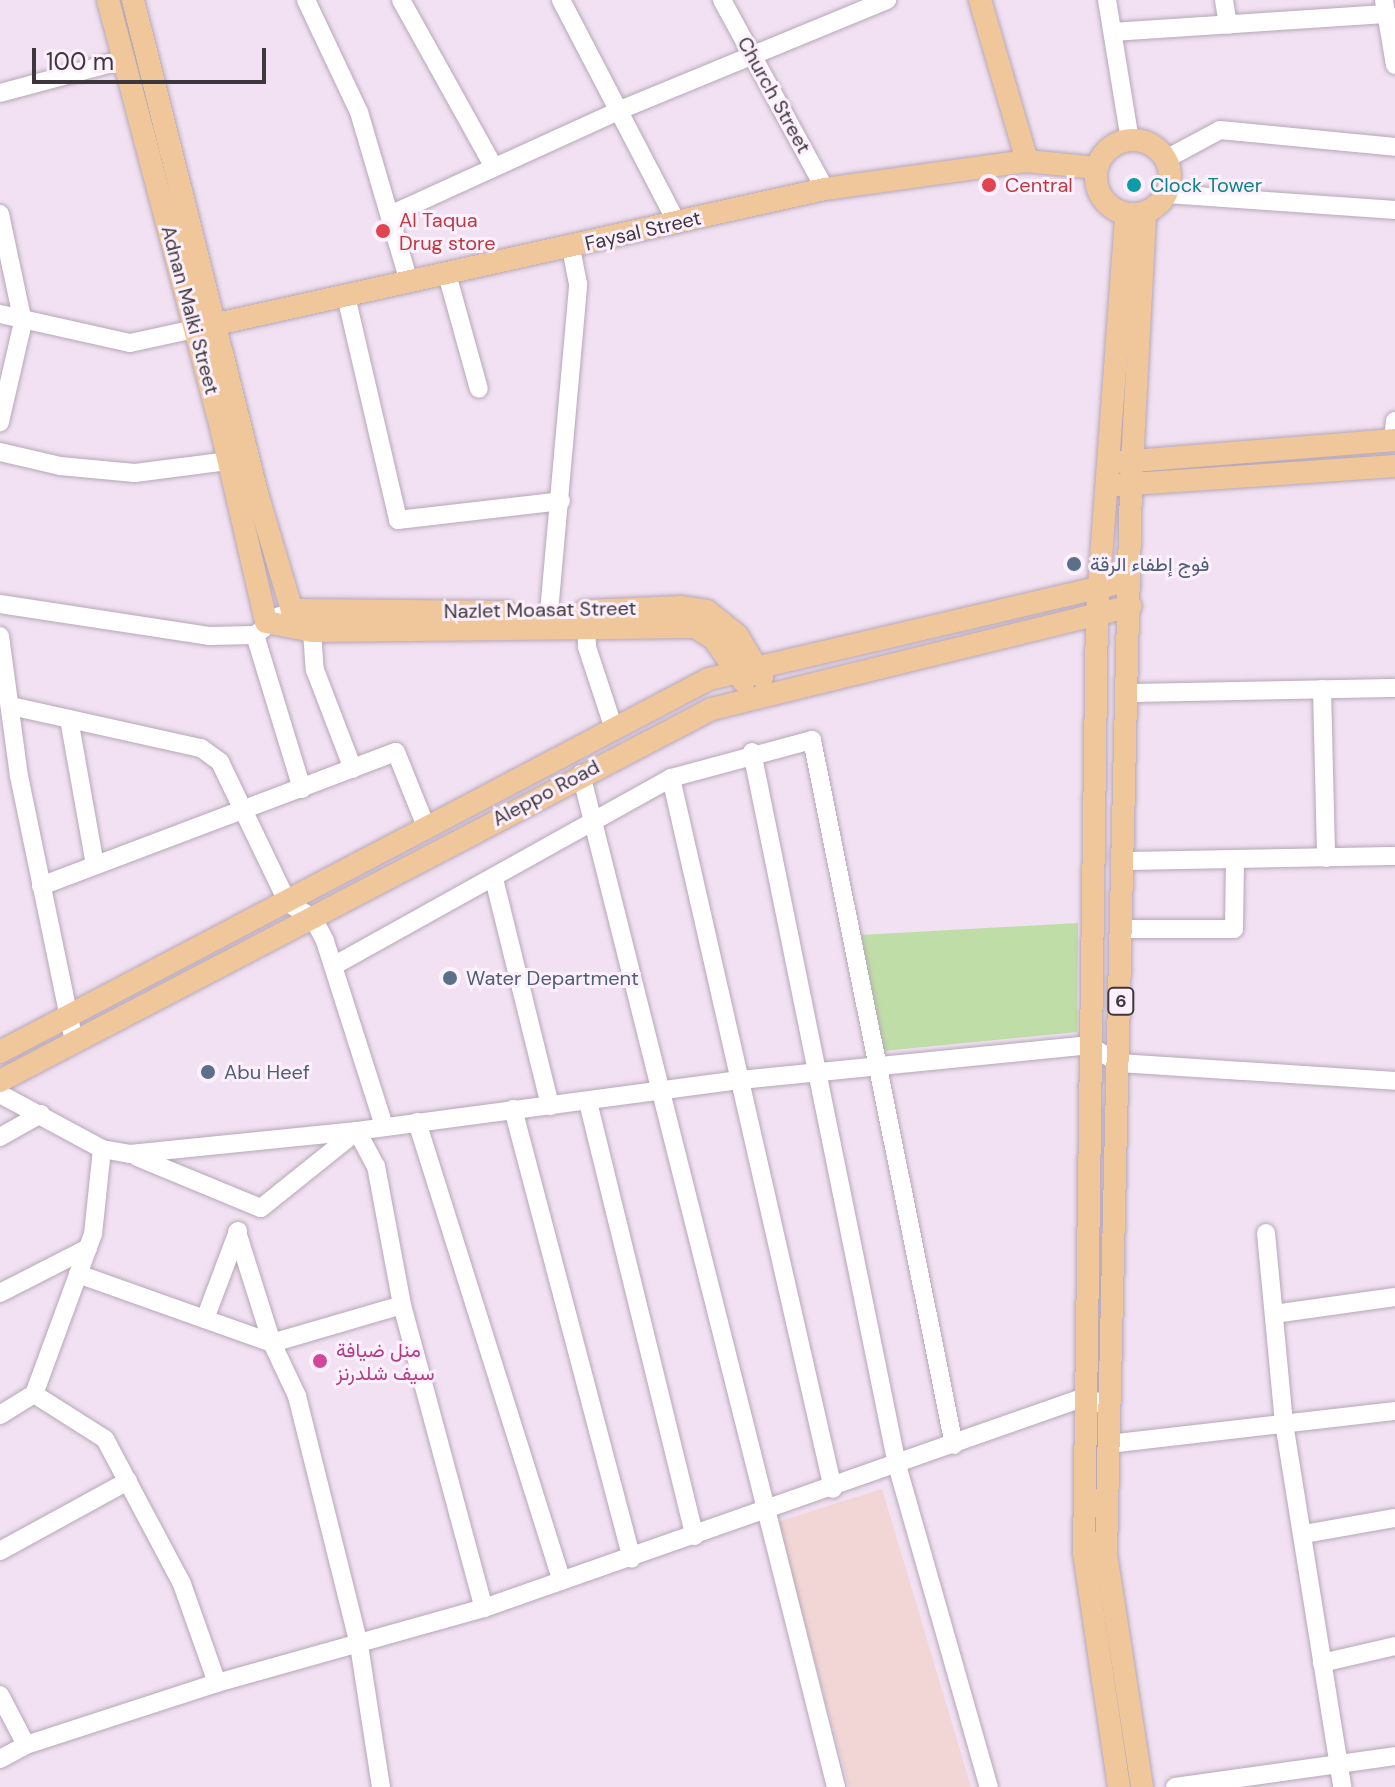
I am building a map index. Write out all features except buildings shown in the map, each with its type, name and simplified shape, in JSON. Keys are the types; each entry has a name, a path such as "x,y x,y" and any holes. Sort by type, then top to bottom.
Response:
{"main road":[{"name":"Adnan Malki Street","path":"108,0 123,60 281,588 292,610"},
{"name":"Adnan Malki Street","path":"133,0 203,327 261,628"},
{"path":"980,0 1027,161"},
{"path":"1130,140 1157,148 1166,159 1172,182 1167,194 1135,213 1101,197 1097,168 1115,144 1130,140"},
{"name":"Faysal Street","path":"203,327 825,189 1027,161 1097,168"},
{"name":"6","path":"1135,213 1121,473 1130,581 1130,693 1106,1554 1142,1787"},
{"path":"1121,473 1394,434"},
{"path":"1121,473 1395,466"},
{"name":"6","path":"1119,1787 1084,1554 1088,1045 1097,613 1099,586 1121,473"},
{"name":"Aleppo Road","path":"0,1052 288,903 695,685 747,668 1130,581"},
{"name":"Aleppo Road","path":"0,1081 685,721 763,698 1130,606"},
{"name":"Nazlet Moasat Street","path":"292,610 549,612 682,607 707,611 737,635 747,668 763,698"},
{"name":"Nazlet Moasat Street","path":"261,628 312,631 586,625 695,627 747,668"}],"street":[{"path":"306,0 359,112 409,282"},
{"path":"401,0 494,167"},
{"path":"561,0 677,223"},
{"name":"Church Street","path":"722,0 825,189"},
{"path":"1107,0 1130,140"},
{"path":"1224,0 1228,25"},
{"path":"390,215 620,110 879,2"},
{"path":"1114,32 1389,19 1395,65"},
{"path":"0,93 123,60"},
{"path":"1166,159 1220,130 1395,147"},
{"path":"1167,194 1395,210"},
{"path":"0,214 23,322 0,422"},
{"path":"549,612 578,284 571,247"},
{"path":"447,274 479,389"},
{"path":"346,296 398,520 561,501"},
{"path":"0,314 23,322 130,343 203,327"},
{"path":"0,452 60,466 135,473 229,461"},
{"name":"Nazlet Moasat Street","path":"0,604 209,636 261,628 292,610"},
{"path":"586,625 587,647 614,729"},
{"path":"261,628 302,789"},
{"path":"312,631 315,670 353,769"},
{"path":"0,636 41,886 74,1042"},
{"path":"1130,693 1395,688"},
{"path":"1322,689 1326,858"},
{"path":"11,706 201,748 220,762 288,903 313,918 335,965 384,1126"},
{"path":"69,719 95,865"},
{"path":"335,965 671,778 752,752 812,740 954,1445"},
{"path":"41,886 243,807 302,789 396,752 427,829"},
{"path":"752,752 897,1465 989,1787"},
{"path":"581,774 764,1514 836,1787"},
{"path":"671,778 833,1489"},
{"path":"1125,861 1395,856"},
{"path":"1123,929 1234,929 1235,860"},
{"path":"494,879 550,1106"},
{"path":"130,1154 357,1131 740,1080 1088,1045 1119,1063 1395,1081"},
{"path":"0,1094 102,1149 130,1154 245,1205 261,1208 357,1131"},
{"path":"588,1102 695,1536"},
{"path":"513,1109 632,1558"},
{"path":"0,1137 41,1114"},
{"path":"417,1122 562,1581"},
{"path":"357,1131 376,1166 402,1305 484,1608"},
{"path":"0,1415 34,1394 88,1248 99,1205 102,1149"},
{"path":"205,1319 245,1205"},
{"path":"237,1232 272,1343 297,1396 359,1645 381,1787"},
{"path":"1266,1233 1284,1423 1342,1787"},
{"path":"0,1293 88,1248"},
{"path":"78,1274 272,1343 402,1305"},
{"path":"1274,1314 1395,1297"},
{"path":"34,1394 105,1439 182,1584 217,1683"},
{"path":"0,1759 26,1745 217,1683 484,1608 764,1514 1085,1397 1110,1407"},
{"path":"1109,1444 1395,1411"},
{"path":"0,1551 128,1481"},
{"path":"1304,1534 1395,1518"},
{"path":"1322,1663 1395,1646"},
{"path":"0,1695 26,1745"},
{"path":"1175,1787 1395,1756"}],"shaded area":[{"path":"882,1489 971,1787 849,1787 777,1522"}],"green space":[{"path":"1078,923 1077,1032 883,1051 860,935"}],"place":[{"name":"Central","path":"989,185"},
{"name":"Clock Tower","path":"1134,185"},
{"name":"Al Taqua Drug store","path":"383,231"},
{"name":"فوج إطفاء الرقة","path":"1074,564"},
{"name":"Water Department","path":"450,978"},
{"name":"Abu Heef","path":"208,1072"},
{"name":"منل ضيافة سيف شلدرنز","path":"320,1361"}]}
